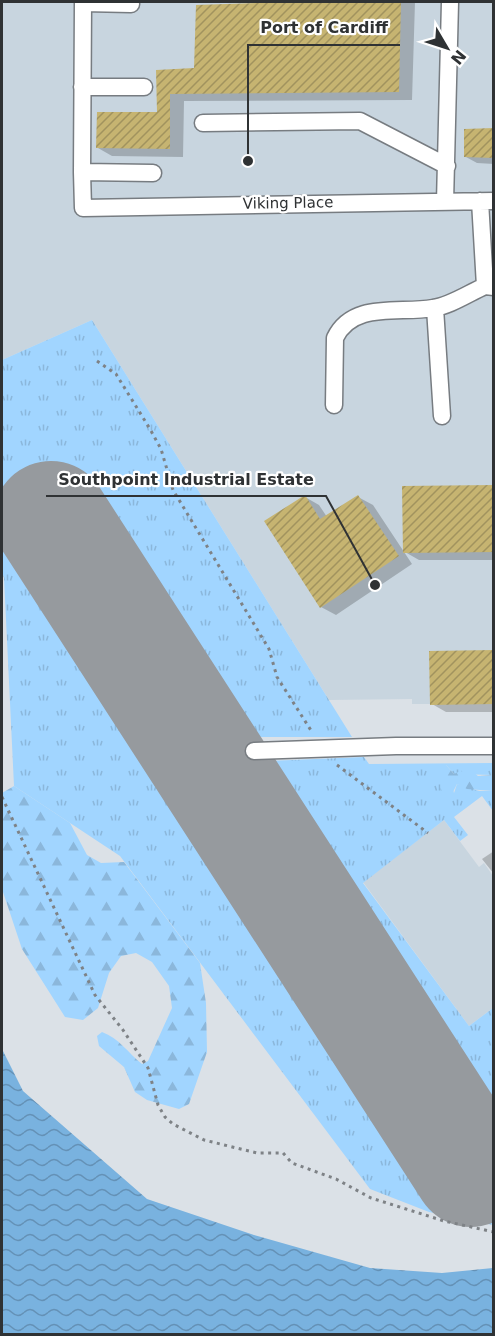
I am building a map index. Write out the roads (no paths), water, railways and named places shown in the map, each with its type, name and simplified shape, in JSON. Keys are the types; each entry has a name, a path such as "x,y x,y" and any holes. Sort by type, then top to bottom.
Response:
{"street":[{"path":"445,202 450,2"},
{"path":"131,4 83,3 82,172 153,172"},
{"path":"82,87 144,87"},
{"path":"203,123 360,121 447,166"},
{"name":"Viking Place","path":"82,172 84,208 487,201"},
{"path":"334,405 335,338 340,328 355,316 373,312 435,308 489,287 487,201"},
{"path":"435,308 442,416"},
{"path":"254,751 358,747 494,746"}],"water":[{"path":"2,1049 23,1091 147,1199 254,1235 370,1268 442,1273 493,1268 493,1334 2,1334"}],"place":[{"name":"Port of Cardiff","path":"248,161"},
{"name":"Southpoint Industrial Estate","path":"375,585"}]}
